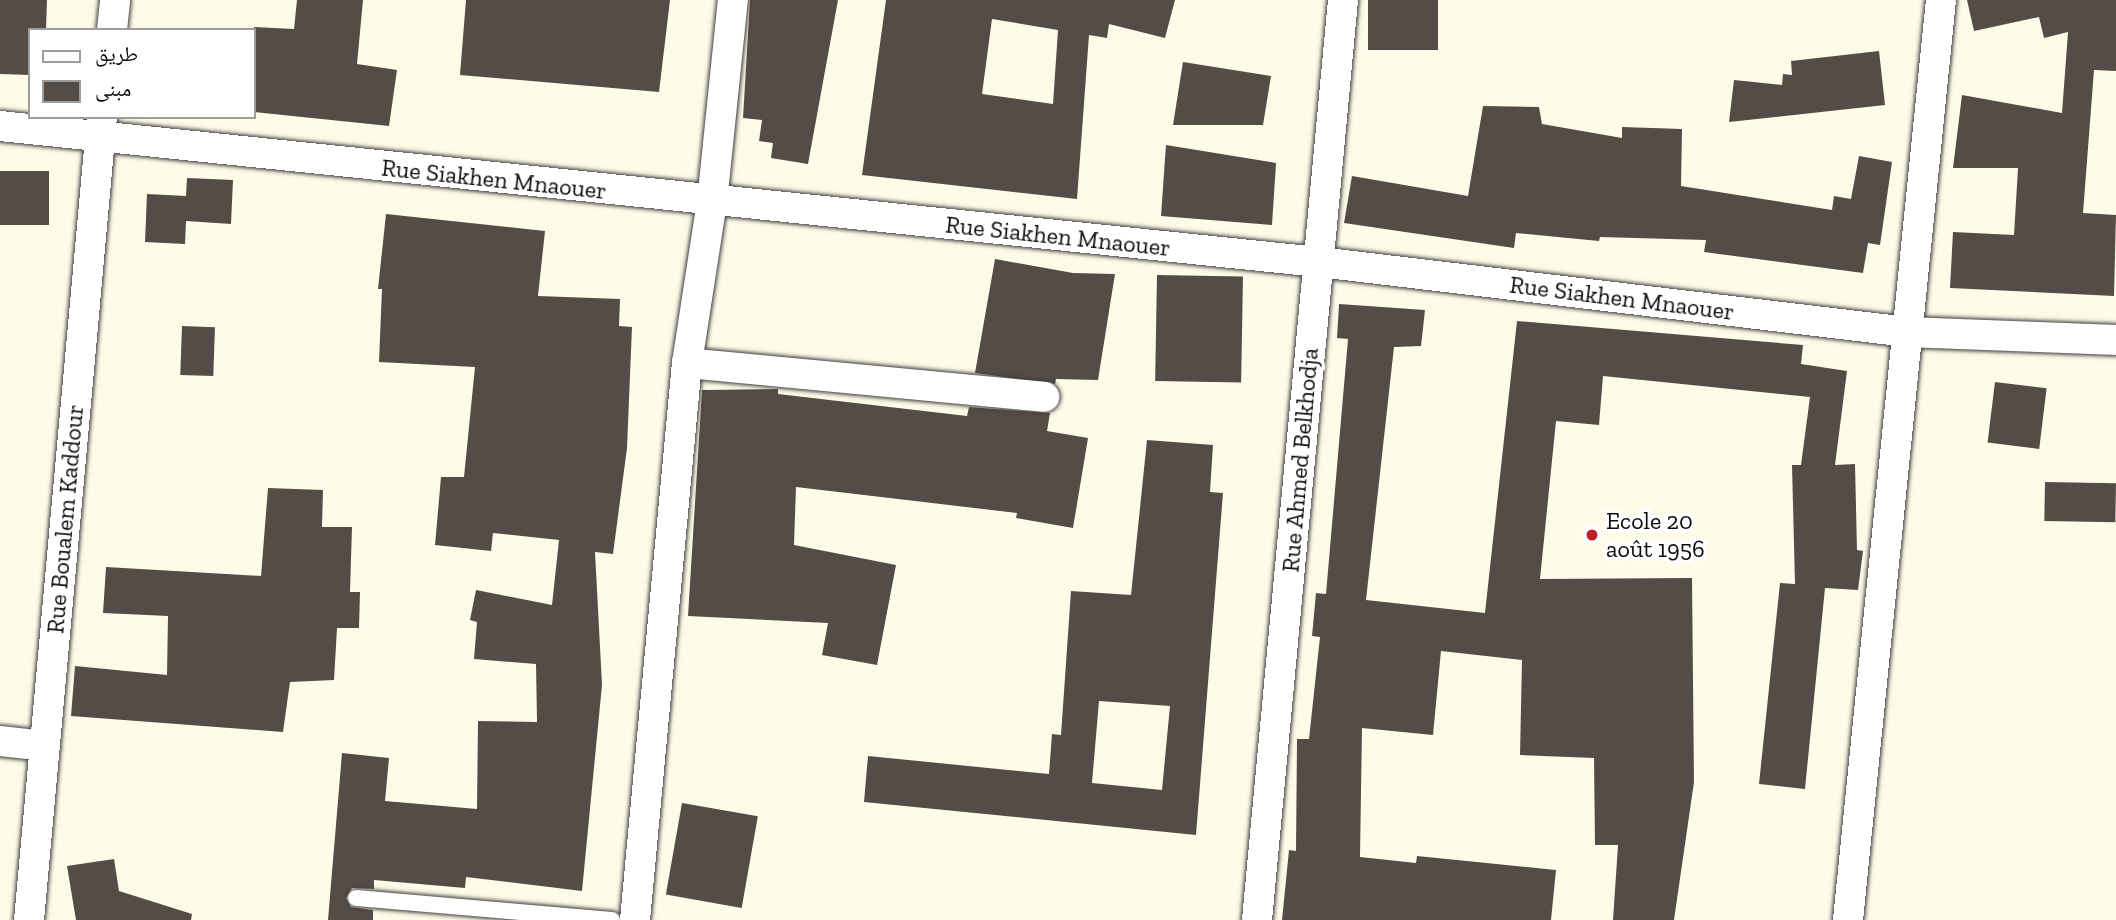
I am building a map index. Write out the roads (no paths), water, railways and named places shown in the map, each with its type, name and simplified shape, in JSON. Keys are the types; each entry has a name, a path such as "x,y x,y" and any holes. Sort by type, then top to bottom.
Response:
{"street":[{"path":"112,28 115,0"},
{"path":"635,920 687,363 712,202 733,0"},
{"name":"Rue Ahmed Belkhodja","path":"1256,920 1343,0"},
{"path":"1848,920 1941,0"},
{"name":"Rue Siakhen Mnaouer","path":"0,126 101,128 712,202 1319,262 1908,332 2116,340"},
{"name":"Rue Boualem Kaddour","path":"29,920 101,128"},
{"path":"687,363 1044,397"},
{"path":"0,741 44,746"}],"lane":[{"path":"356,898 612,920"}],"place":[{"name":"Ecole 20 août 1956","path":"1592,535"}]}
